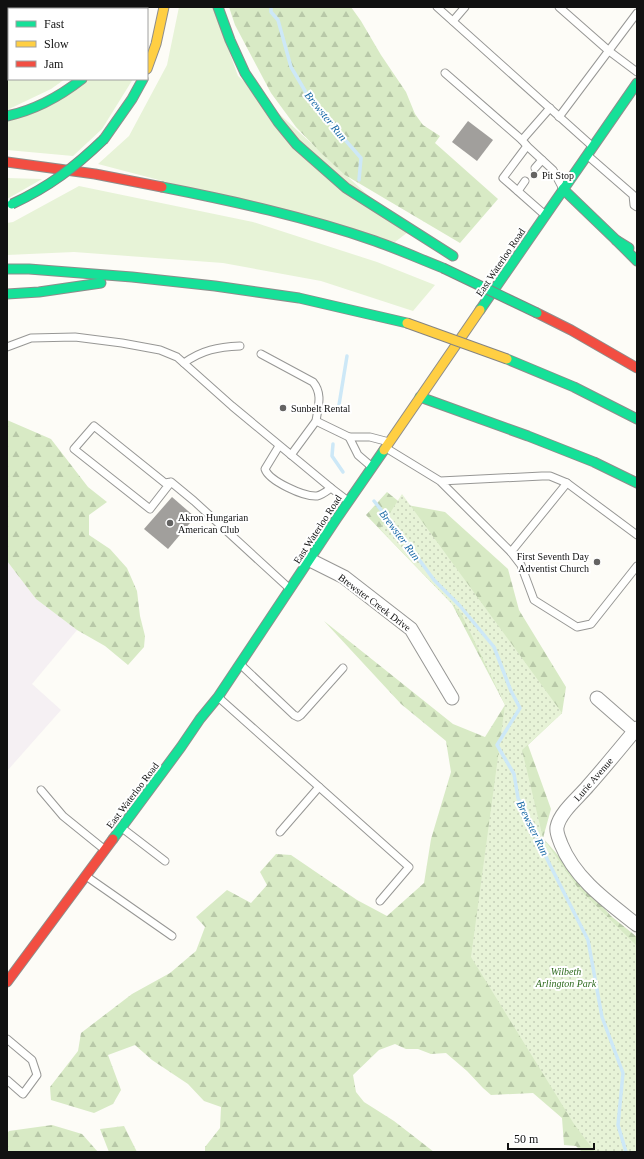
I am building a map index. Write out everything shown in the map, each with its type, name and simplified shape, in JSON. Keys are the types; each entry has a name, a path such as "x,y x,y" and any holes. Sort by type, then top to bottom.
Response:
{"main road":[{"path":"148,66 156,44 164,7"},
{"path":"218,7 230,40 245,73 278,122 296,144 346,188 456,258"},
{"path":"7,116 31,109 52,100 81,80"},
{"path":"9,205 35,194 59,179 83,160 104,139 132,99 142,80"},
{"name":"East Waterloo Road","path":"7,982 122,828 200,719 218,697 348,501 637,83"},
{"path":"7,162 34,165 201,195 284,215 375,241 443,268 540,310 637,368"},
{"path":"563,189 637,260"},
{"path":"616,240 637,253"},
{"path":"7,269 29,269 132,277 215,286 299,298 406,323 506,359 580,390 637,419"},
{"path":"7,294 39,292 90,285 132,277"},
{"path":"494,280 508,288"},
{"path":"522,295 540,310"},
{"path":"420,397 528,436 594,462 637,482"}],"street":[{"name":"Brewster Creek Drive","path":"310,560 344,577 411,628 452,698"},
{"path":"597,698 636,730"},
{"name":"Lurie Avenue","path":"636,730 588,787 567,809 557,825 557,834 565,855 578,873 599,894 637,925"}],"lane":[{"path":"437,7 593,147"},
{"path":"453,21 466,7"},
{"path":"559,7 609,51 637,72"},
{"path":"559,117 637,14"},
{"path":"445,73 522,140 553,170 563,189"},
{"path":"522,140 550,108"},
{"path":"527,146 503,178 545,215"},
{"path":"587,155 633,195 634,204 637,207"},
{"path":"535,168 542,160"},
{"path":"518,191 525,181"},
{"path":"7,347 31,338 75,337 160,350 177,357 280,446 348,501"},
{"path":"184,363 207,350 227,346 240,346"},
{"path":"261,354 313,382 317,387 319,395 316,421 291,455"},
{"path":"316,421 350,437 370,437 387,445 440,481 511,552 521,565 534,600 577,627 591,624 637,566"},
{"path":"171,482 150,509 74,449 94,426 165,483 171,482 194,501 290,589"},
{"path":"350,437 358,455 372,467"},
{"path":"280,446 266,469 266,472 271,478 305,494 317,496 331,488"},
{"path":"440,481 550,476 567,483 637,535"},
{"path":"511,552 567,483"},
{"path":"240,664 294,715 298,716 301,715 343,668"},
{"path":"218,697 409,867 380,901"},
{"path":"280,832 319,787"},
{"path":"41,790 63,816 105,850"},
{"path":"122,828 165,861"},
{"path":"86,875 172,936"},
{"path":"7,1039 32,1060 37,1075 23,1094 7,1080"}],"shaded area":[{"path":"7,561 36,599 77,630 32,684 61,710 7,771"}],"green space":[{"path":"7,7 111,7 8,8 8,80 64,80 51,89 7,110"},
{"path":"179,7 213,7 238,76 408,232 395,242 98,164 129,136 167,65"},
{"path":"229,7 351,7 406,92 415,114 423,125 440,136 435,143 498,199 460,243 345,175 296,127 271,93 235,25"},
{"path":"87,80 132,80 102,129 73,156 7,150 7,122"},
{"path":"7,178 42,179 7,199"},
{"path":"79,186 253,222 377,262 435,285 413,311 321,281 223,263 74,252 7,255 7,223 13,222"},
{"path":"7,420 51,439 88,487 107,502 89,515 89,535 110,549 127,568 137,591 140,616 145,636 144,647 128,665 105,646 77,630 36,599 7,561"},
{"path":"387,492 402,504 445,512 508,569 519,610 566,687 562,713 528,745 551,809 543,838 611,916 637,937 637,1152 582,1152 576,1146 564,1145 562,1118 533,1093 491,1095 446,1053 431,1054 418,1049 406,1049 395,1044 379,1050 353,1075 356,1092 364,1102 394,1121 434,1152 205,1152 205,1147 220,1128 221,1107 204,1101 188,1084 152,1060 135,1045 108,1055 121,1090 113,1104 94,1113 51,1100 50,1087 78,1051 81,1033 132,994 170,973 196,951 205,927 196,917 227,890 251,903 267,885 260,872 276,854 291,855 357,900 387,916 424,883 431,839 451,772 446,741 401,704 324,621 453,724 485,737 505,705 452,604 366,515"},
{"name":"Wilbeth Arlington Park","path":"402,494 562,713 522,750 543,838 578,888 637,946 637,1152 595,1152 574,1124 471,957 505,705 461,613 380,529"},
{"path":"52,1125 82,1134 98,1152 7,1152 7,1134 9,1131"},
{"path":"124,1126 137,1152 109,1152 100,1129"}],"building":[{"path":"468,121 493,140 477,161 452,142"},
{"name":"Akron Hungarian American Club","path":"172,497 195,517 168,549 144,529"}],"waterway":[{"name":"Brewster Run","path":"271,7 271,12 278,20 291,67 311,101 361,158 359,180"},
{"name":"Brewster Run","path":"338,411 347,356"},
{"name":"Brewster Run","path":"333,444 332,456 343,472"},
{"name":"Brewster Run","path":"374,501 434,580 460,606 494,647 511,691 520,708 497,745 514,774 518,798 588,940 602,1017 623,1073 618,1125 626,1152"}],"traffic: fast":[{"path":"218,7 230,40 245,73 278,122 296,144 346,188 453,256"},
{"path":"7,116 46,102 65,92 81,80"},
{"path":"104,139 132,99 142,80"},
{"path":"480,310 637,83"},
{"path":"12,204 38,191 61,176 83,159 104,139"},
{"path":"162,187 242,204 323,224 384,244 443,268"},
{"path":"563,189 616,240 629,248"},
{"path":"616,240 637,261"},
{"path":"443,268 537,313"},
{"path":"7,269 29,269 132,277 215,286 299,298 407,323"},
{"path":"7,294 39,292 101,283"},
{"path":"507,359 574,387 637,419"},
{"path":"420,397 528,436 594,462 637,483"},
{"path":"113,839 200,719 218,697 384,450"}],"traffic: slow":[{"path":"148,66 156,44 164,7"},
{"path":"384,450 480,310"},
{"path":"407,323 507,359"}],"traffic: jam":[{"path":"7,162 95,174 162,187"},
{"path":"537,313 571,330 637,368"},
{"path":"7,982 113,839"}],"place":[{"name":"Pit Stop","path":"534,175"},
{"name":"Sunbelt Rental","path":"283,408"},
{"name":"Akron Hungarian American Club","path":"170,523"},
{"name":"First Seventh Day Adventist Church","path":"597,562"}]}
